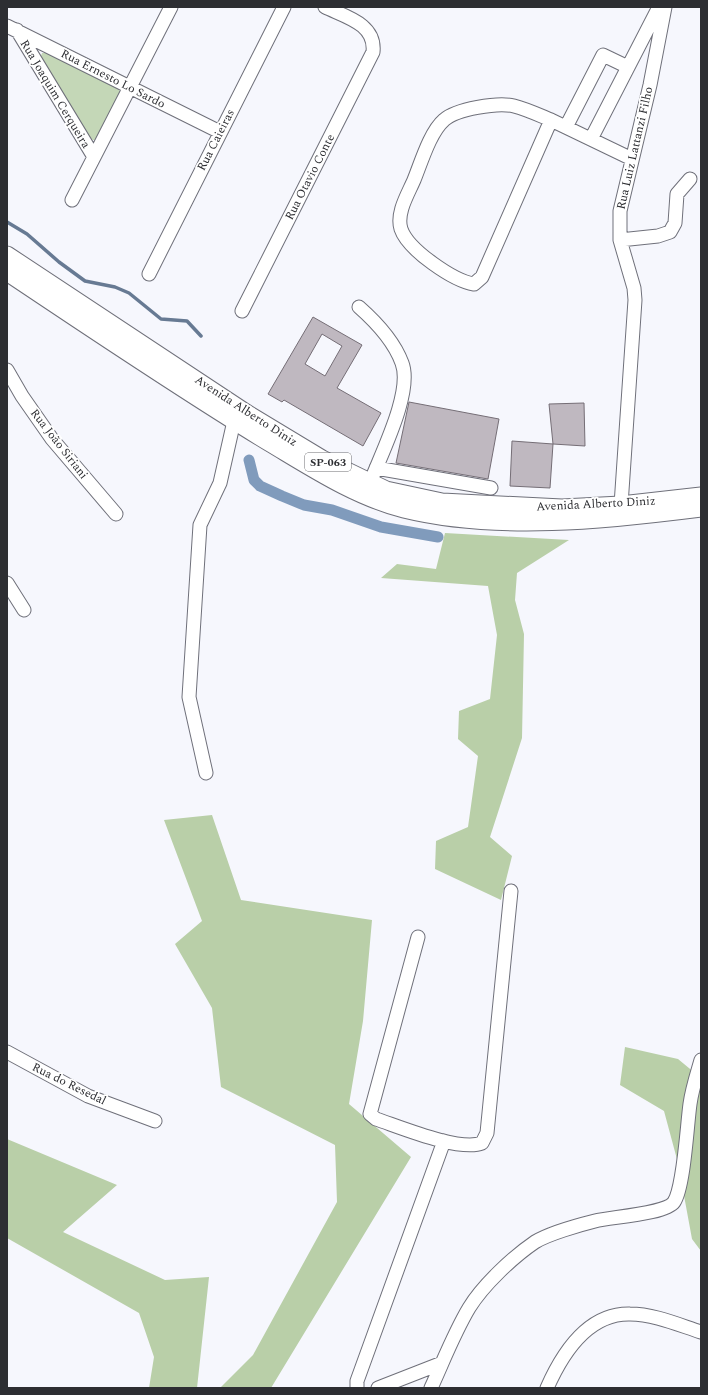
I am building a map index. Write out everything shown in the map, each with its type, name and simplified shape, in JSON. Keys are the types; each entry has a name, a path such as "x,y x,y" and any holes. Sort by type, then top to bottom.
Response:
{"main road":[{"name":"Avenida Alberto Diniz","path":"7,255 246,413 322,459 373,475 398,494 442,502 562,508 621,505 701,496"},
{"name":"Avenida Alberto Diniz","path":"7,272 234,421 350,489 379,502 433,515 521,521 587,520 701,508"}],"street":[{"path":"72,200 171,7"},
{"name":"Rua Caieiras","path":"148,274 284,7"},
{"name":"Rua Otavio Conte","path":"242,311 373,52 374,42 371,34 362,25 325,7"},
{"path":"591,139 659,7"},
{"name":"Rua Luiz Lattanzi Filho","path":"621,505 635,300 634,288 620,240 620,211 650,85 665,7"},
{"name":"Rua Ernesto Lo Sardo","path":"12,28 220,132"},
{"name":"Rua Joaquim Cerqueira","path":"12,28 94,157"},
{"path":"566,127 603,55 631,63"},
{"path":"551,120 482,277 474,284 463,282 439,269 406,238 400,228 400,214 433,135 443,120 458,111 486,107 513,106 551,120 632,159"},
{"path":"620,240 658,236 670,232 675,223 677,194 690,179"},
{"path":"359,307 377,323 389,342 402,363 404,379 401,400 373,475 491,488"},
{"name":"Rua João Siriani","path":"7,370 22,396 52,439 116,514"},
{"name":"Avenida Alberto Diniz","path":"206,773 189,697 200,526 220,483 234,421"},
{"path":"7,582 24,610"},
{"path":"418,937 370,1114 376,1119 444,1141 470,1146 478,1145 482,1143 487,1133 511,891"},
{"name":"Rua do Resedal","path":"7,1052 88,1096 155,1121"},
{"path":"431,1388 469,1308 487,1285 536,1242 595,1221 641,1214 671,1205 678,1194 690,1102 701,1060"},
{"path":"357,1388 359,1374 444,1141"},
{"path":"546,1388 574,1341 591,1327 608,1317 630,1313 656,1318 701,1332"},
{"path":"378,1388 442,1363"}],"green space":[{"path":"42,53 49,53 117,86 120,91 120,97 100,140 93,140 88,136 41,56"},
{"path":"445,533 569,540 517,573 515,600 524,634 522,738 490,837 512,856 501,900 435,869 436,841 468,827 478,756 458,739 459,711 490,699 497,635 488,586 381,578 397,564 436,569"},
{"path":"212,815 241,900 372,920 363,1021 349,1104 411,1157 271,1388 220,1388 253,1355 337,1202 335,1145 221,1087 212,1008 175,944 202,921 164,820"},
{"path":"625,1047 678,1059 701,1078 701,1251 692,1239 678,1163 664,1111 620,1085"},
{"path":"7,1139 117,1185 63,1232 165,1280 209,1277 197,1388 149,1388 154,1357 139,1313 7,1238"}],"building":[{"path":"313,317 362,345 337,388 381,413 363,446 284,400 282,402 268,394","holes":["322,334 342,346 325,376 305,364"]},
{"path":"409,402 499,419 488,479 396,463"},
{"path":"584,403 585,446 553,444 549,404"},
{"path":"512,441 553,444 550,488 510,486"}],"waterway":[{"path":"7,222 27,234 59,262 85,281 115,287 129,293 161,319 187,321 201,336"},
{"path":"249,460 254,480 260,486 304,505 332,510 381,527 438,537"}]}
